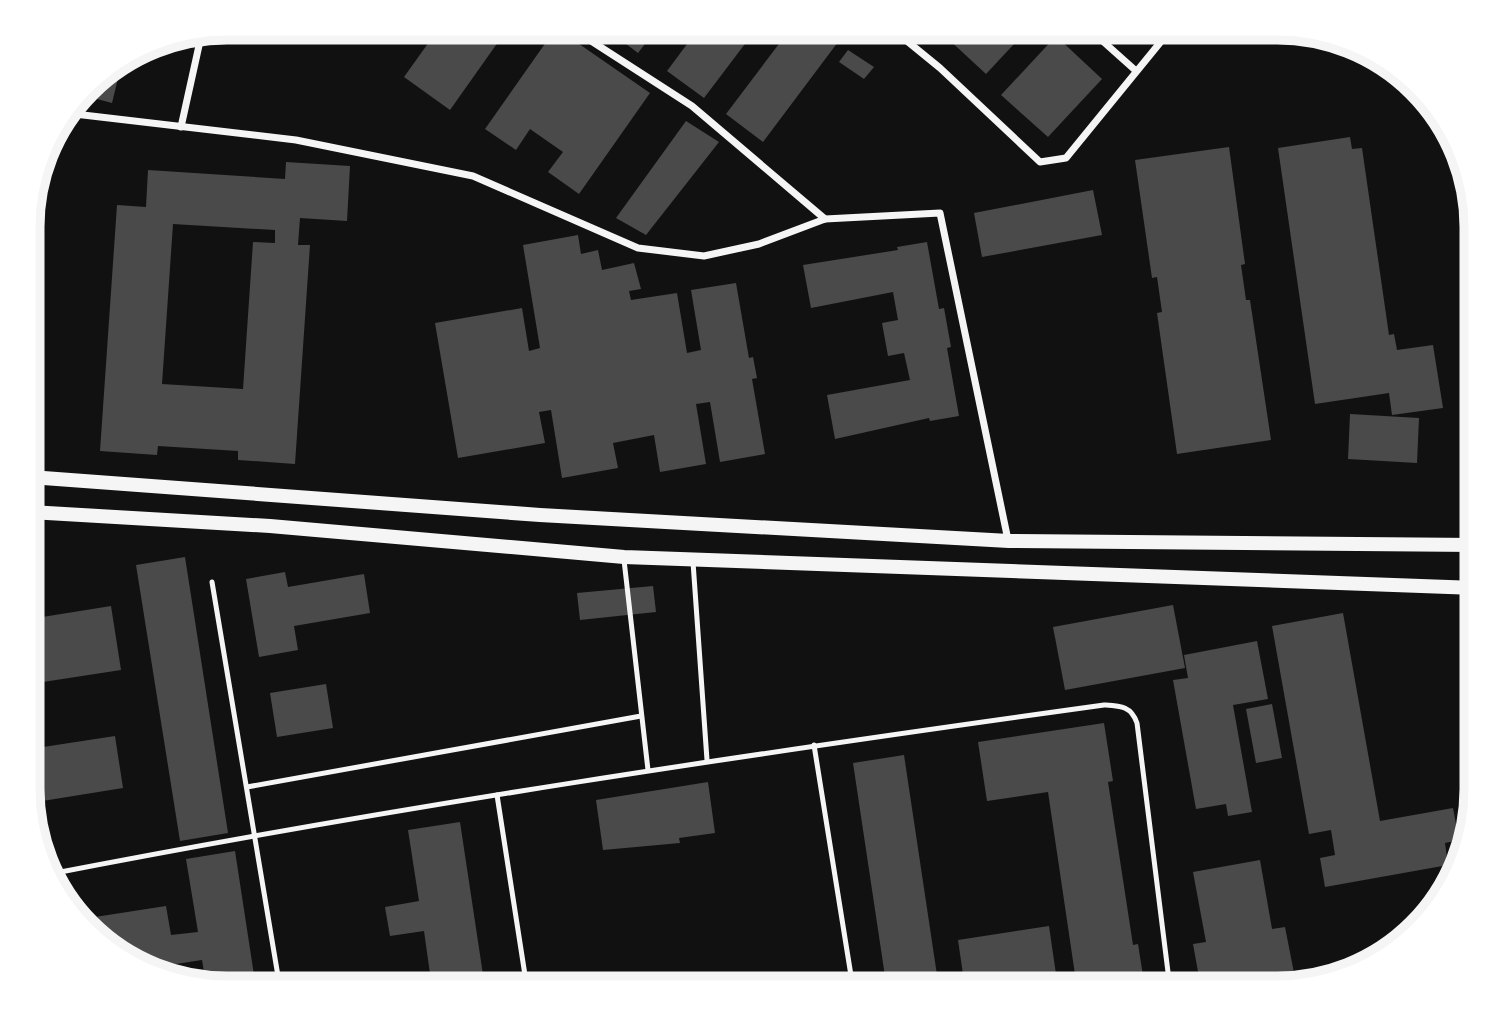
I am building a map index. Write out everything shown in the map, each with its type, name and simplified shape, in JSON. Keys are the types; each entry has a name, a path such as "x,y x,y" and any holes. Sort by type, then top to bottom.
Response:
{"main road":[{"path":"40,478 540,515 1009,541 1463,545"},
{"path":"40,513 270,526 624,557 1463,588"}],"street":[{"path":"590,40 692,106 825,219"},
{"path":"906,40 940,68 1040,162 1066,158 1161,40"},
{"path":"1101,40 1135,70"},
{"path":"181,127 200,43"},
{"path":"79,115 296,140 473,176 638,248 704,256 759,244 825,219 940,213 1009,541"}],"lane":[{"path":"624,557 648,770"},
{"path":"693,558 707,760"},
{"path":"212,582 277,976"},
{"path":"60,872 254,834 707,760 1104,705 1122,706 1133,712 1137,723 1168,975"},
{"path":"247,786 641,716"},
{"path":"814,745 851,975"},
{"path":"497,795 525,976"}],"building":[{"path":"430,40 500,40 450,110 404,77"},
{"path":"548,40 573,40 650,93 579,194 548,172 563,152 530,129 516,150 485,129"},
{"path":"621,40 648,40 638,53"},
{"path":"690,40 748,40 704,98 667,71"},
{"path":"782,40 838,42 763,142 726,114"},
{"path":"949,40 1018,40 986,74"},
{"path":"1052,40 1060,40 1102,79 1048,137 1001,95"},
{"path":"848,50 874,67 864,79 839,62"},
{"path":"119,75 112,103 93,98"},
{"path":"686,121 719,142 646,235 616,218"},
{"path":"1350,137 1352,149 1362,148 1389,335 1394,334 1397,350 1433,345 1443,408 1392,415 1389,393 1315,404 1278,148"},
{"path":"1229,147 1245,264 1241,265 1246,300 1250,300 1271,440 1177,454 1157,313 1162,312 1157,277 1152,278 1135,160"},
{"path":"286,162 350,166 347,221 300,218 298,245 310,245 295,464 238,460 238,451 158,446 157,455 100,451 117,205 146,207 148,170 285,179","holes":["173,224 275,230 275,243 253,242 243,389 162,384"]},
{"path":"1093,190 1102,235 982,257 974,213"},
{"path":"578,235 581,254 598,250 602,270 634,263 641,289 629,291 631,300 677,293 687,353 701,350 691,290 736,283 749,358 753,357 757,378 752,379 765,454 720,462 710,402 696,404 706,464 660,472 654,435 613,443 618,468 562,478 551,410 539,412 545,443 458,458 435,323 522,308 529,351 540,348 523,245"},
{"path":"927,242 939,309 944,308 951,347 947,348 959,416 930,421 929,418 835,439 827,395 910,380 904,353 888,356 882,323 898,320 893,292 811,308 803,265 898,250 897,247"},
{"path":"1350,414 1419,418 1417,463 1348,459"},
{"path":"185,557 228,833 180,841 136,565"},
{"path":"285,572 288,587 364,574 370,613 294,626 298,650 259,657 246,579"},
{"path":"653,586 656,612 580,620 577,593"},
{"path":"1173,605 1185,668 1065,690 1053,627"},
{"path":"111,606 121,670 40,682 40,617"},
{"path":"1343,613 1380,821 1453,808 1458,834 1456,841 1445,843 1447,865 1325,887 1320,858 1335,855 1331,830 1309,834 1272,626"},
{"path":"1257,641 1268,699 1233,705 1252,812 1228,816 1226,804 1196,809 1173,680 1188,678 1184,655"},
{"path":"326,684 333,728 277,737 270,693"},
{"path":"1272,704 1282,758 1256,763 1246,709"},
{"path":"1104,723 1113,781 1108,782 1133,945 1138,944 1143,975 1075,975 1048,792 987,801 978,742"},
{"path":"115,736 123,788 41,801 40,747"},
{"path":"904,755 937,975 955,972 955,975 885,975 853,763"},
{"path":"708,782 715,833 679,838 680,843 603,850 596,800"},
{"path":"460,822 483,976 430,976 424,931 390,936 385,907 419,901 408,830"},
{"path":"235,851 254,976 204,974 202,960 176,964 176,968 167,966 123,944 92,917 166,906 171,935 198,932 186,859"},
{"path":"1260,860 1272,929 1285,927 1294,974 1199,975 1193,944 1206,942 1193,872"},
{"path":"1049,926 1056,975 963,975 958,940"}]}
